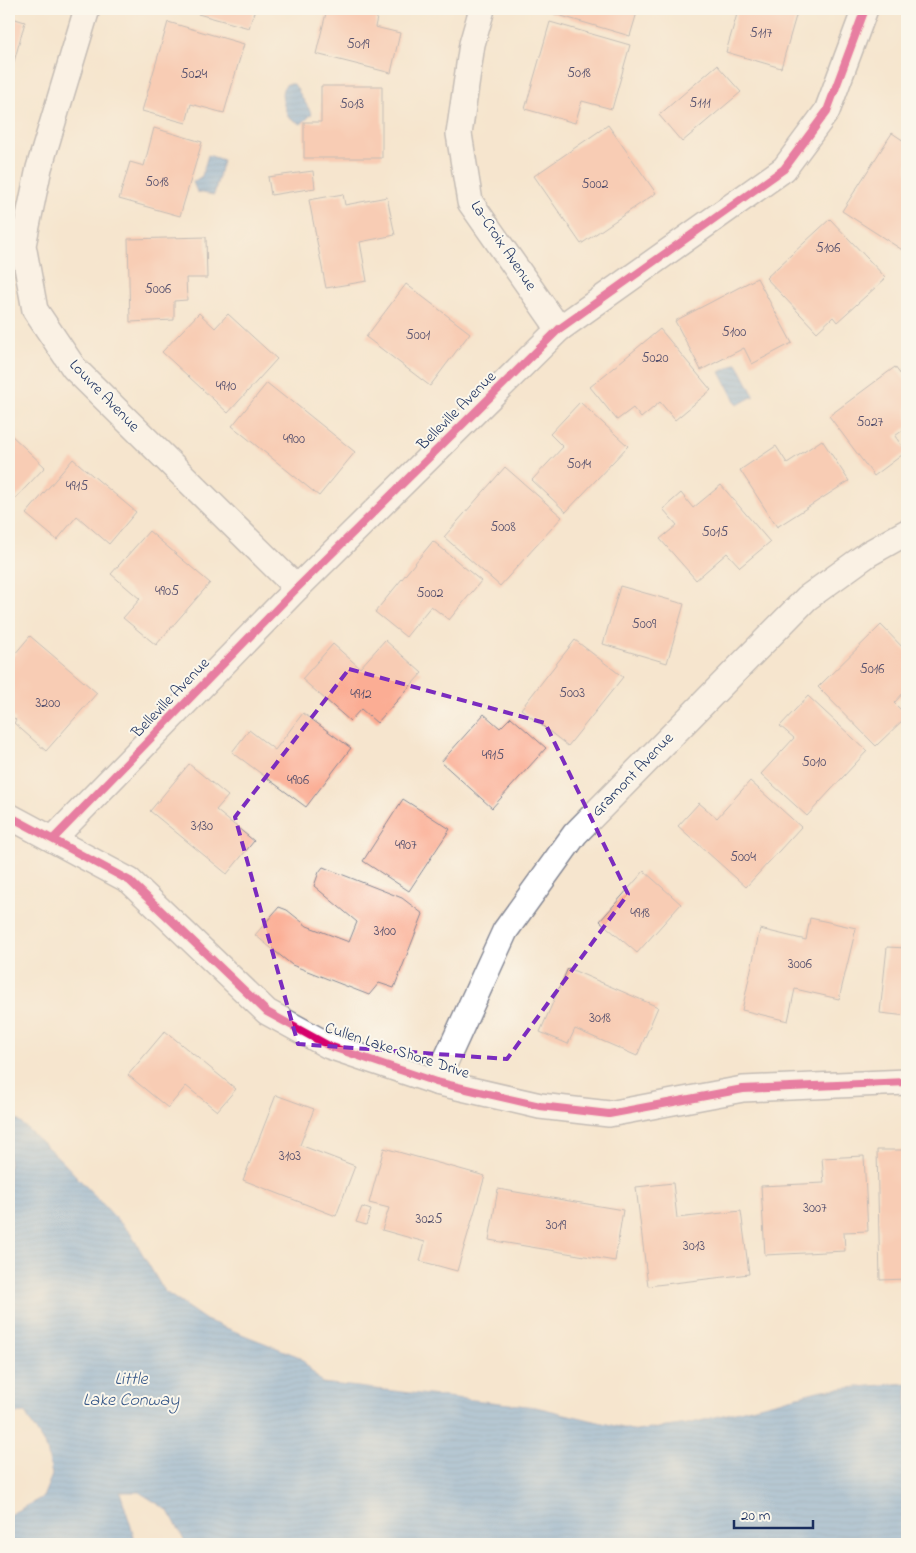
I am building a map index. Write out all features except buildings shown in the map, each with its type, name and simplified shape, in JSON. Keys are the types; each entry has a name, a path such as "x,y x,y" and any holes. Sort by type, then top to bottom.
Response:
{"street":[{"name":"Louvre Avenue","path":"87,9 38,168 23,245 35,310 74,368 297,588"},
{"name":"La-Croix Avenue","path":"482,9 472,44 458,134 470,202 559,329"},
{"name":"Belleville Avenue","path":"53,838 297,588 559,329 784,170 827,111 865,9"},
{"name":"Gramont Avenue","path":"436,1082 505,931 575,834 807,598 868,554 907,532"},
{"name":"Cullen Lake Shore Drive","path":"9,816 130,881 267,1012 329,1046 436,1082 540,1106 609,1114 743,1089 907,1082"}],"highlighted area":[{"path":"349,669 545,723 628,894 507,1059 298,1044 235,817"}],"water":[{"path":"287,84 294,84 312,114 301,124 288,117 282,95"},
{"path":"208,155 223,160 214,195 197,192 193,182 202,176"},
{"path":"737,363 754,396 737,405 720,372"},
{"name":"Little Lake Conway","path":"9,1112 60,1159 131,1234 164,1291 206,1320 300,1357 322,1383 536,1407 636,1431 688,1424 822,1390 907,1383 907,1544 186,1544 169,1511 139,1492 120,1492 134,1536 133,1544 9,1544 9,1515 43,1497 52,1475 47,1449 25,1413 9,1414"}],"cycle path":[{"path":"53,839 297,588 559,329 784,169 827,111 865,9"},
{"path":"9,816 130,881 267,1012 329,1046 436,1082 540,1106 609,1114 743,1089 907,1082"}]}
